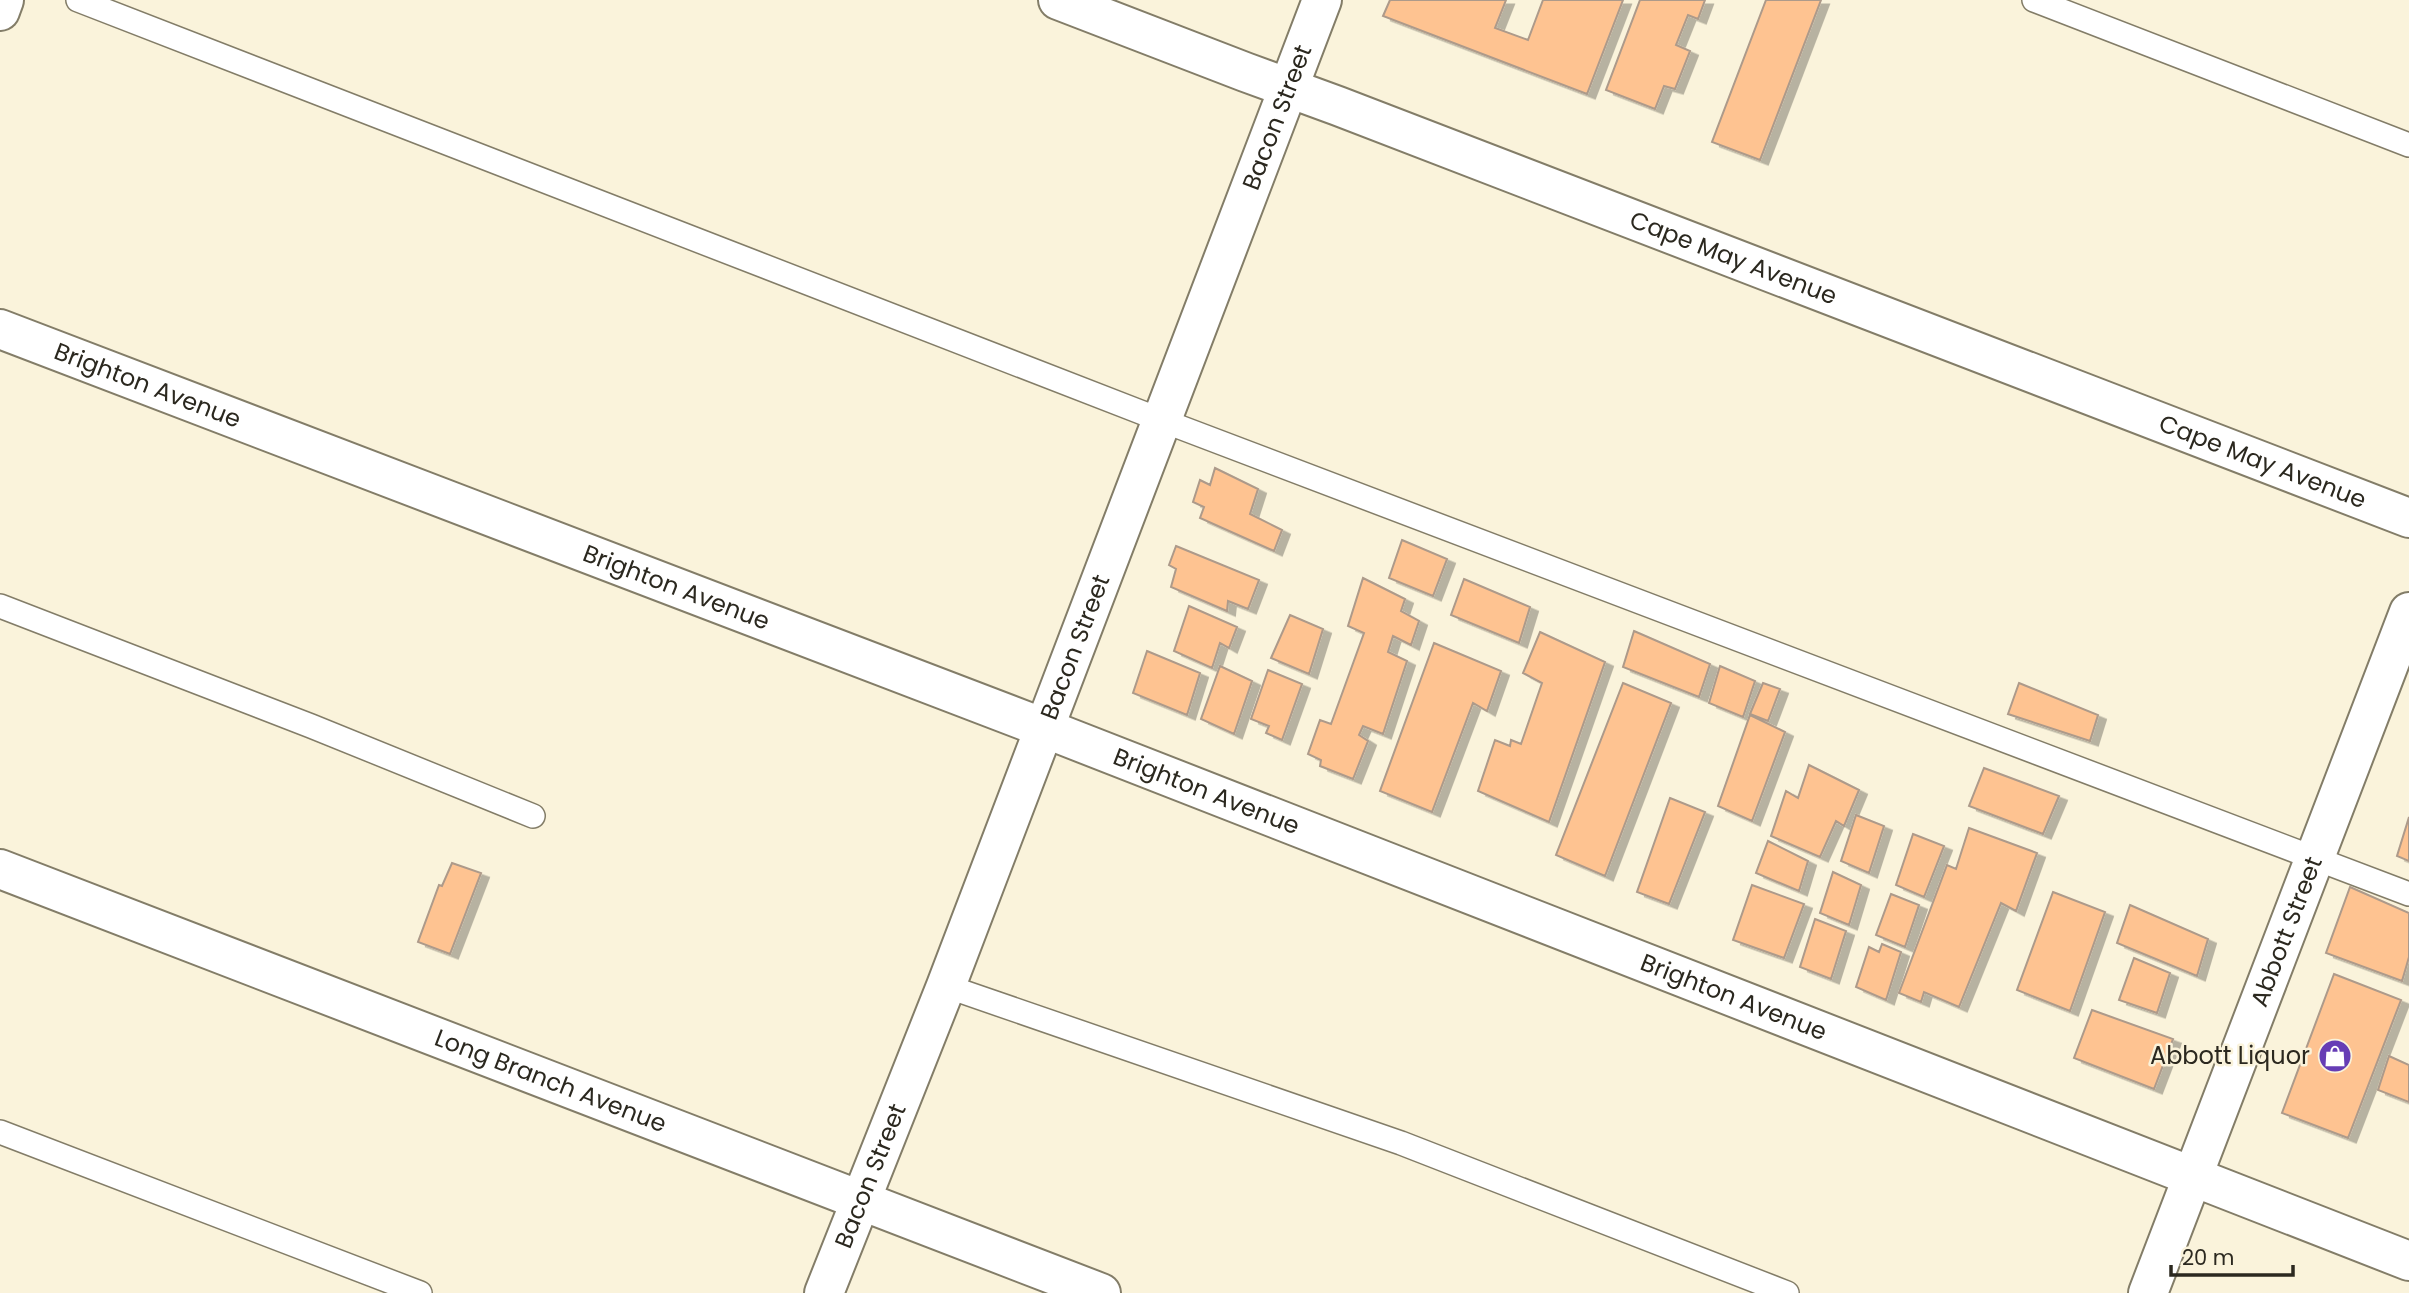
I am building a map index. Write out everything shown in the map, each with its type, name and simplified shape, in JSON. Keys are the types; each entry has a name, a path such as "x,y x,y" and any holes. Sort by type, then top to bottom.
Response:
{"street":[{"path":"0,11 4,0"},
{"name":"Cape May Avenue","path":"1058,0 2409,518"},
{"name":"Bacon Street","path":"824,1293 946,986 1322,0"},
{"name":"Brighton Avenue","path":"0,329 1044,729 2409,1261"},
{"name":"Abbott Street","path":"2148,1293 2409,612"},
{"name":"Long Branch Avenue","path":"0,869 1101,1293"}],"lane":[{"path":"78,0 1161,420 2409,894"},
{"path":"2034,0 2409,145"},
{"path":"0,606 311,726 533,816"},
{"path":"946,986 1402,1143 1787,1293"},
{"path":"0,1132 420,1293"}],"building":[{"path":"1390,0 1506,0 1495,28 1528,40 1543,0 1623,0 1587,94 1383,16"},
{"path":"1640,0 1705,0 1698,19 1688,15 1676,45 1690,51 1675,89 1664,86 1655,109 1606,90"},
{"path":"1766,0 1821,0 1760,160 1712,142"},
{"path":"1215,468 1258,489 1250,514 1282,530 1274,551 1200,518 1204,507 1193,502 1200,480 1210,485"},
{"path":"1402,540 1447,559 1433,596 1389,578"},
{"path":"1176,546 1259,580 1248,609 1228,601 1227,611 1171,587 1176,569 1169,565"},
{"path":"1363,578 1405,599 1401,611 1419,621 1411,645 1393,636 1388,652 1407,661 1383,734 1363,726 1359,735 1368,741 1353,779 1320,766 1321,760 1308,754 1320,720 1331,724 1364,633 1348,626"},
{"path":"1464,579 1530,607 1519,643 1451,615"},
{"path":"1189,606 1237,627 1229,648 1220,643 1212,668 1174,651"},
{"path":"1290,615 1323,629 1309,674 1271,658"},
{"path":"1634,631 1710,664 1699,697 1623,667"},
{"path":"1540,632 1605,662 1549,822 1478,791 1495,740 1510,746 1511,740 1521,744 1542,683 1523,673"},
{"path":"1434,643 1501,671 1487,711 1473,703 1432,812 1380,791"},
{"path":"1147,651 1200,673 1187,715 1133,693"},
{"path":"1220,666 1252,681 1234,734 1201,719"},
{"path":"1720,666 1755,681 1743,717 1709,703"},
{"path":"1268,670 1302,684 1282,740 1266,733 1269,726 1251,719"},
{"path":"1623,683 1671,703 1605,876 1556,855"},
{"path":"1763,683 1780,689 1768,721 1750,714"},
{"path":"2019,683 2098,715 2090,741 2008,714"},
{"path":"1750,715 1785,732 1752,821 1718,806"},
{"path":"1809,765 1859,790 1844,826 1836,821 1820,857 1771,836 1786,791 1798,798"},
{"path":"1984,768 2059,796 2043,834 1969,806"},
{"path":"1670,798 1705,812 1669,904 1637,892"},
{"path":"1856,815 1884,826 1869,873 1841,861"},
{"path":"2409,817 2409,861 2397,856"},
{"path":"1969,828 2037,853 2016,911 2001,903 1959,1007 1924,992 1921,1002 1899,993 1947,865 1956,869"},
{"path":"1913,834 1944,846 1924,897 1896,885"},
{"path":"1768,841 1808,861 1799,891 1756,873"},
{"path":"452,863 481,873 450,954 418,942 439,885 442,886"},
{"path":"1833,872 1861,885 1849,925 1820,913"},
{"path":"1752,885 1804,904 1784,958 1733,940"},
{"path":"2350,887 2409,913 2409,957 2402,981 2326,953"},
{"path":"2053,892 2105,912 2070,1011 2017,990"},
{"path":"1891,894 1919,905 1905,947 1876,935"},
{"path":"2130,905 2208,939 2197,976 2117,943"},
{"path":"1815,919 1846,931 1831,979 1800,967"},
{"path":"1882,944 1901,952 1886,1000 1856,987 1869,947 1879,952"},
{"path":"2134,958 2170,973 2157,1013 2119,1000"},
{"path":"2334,974 2401,1000 2348,1138 2282,1113"},
{"path":"2092,1010 2173,1039 2154,1089 2074,1058"},
{"path":"2389,1056 2409,1065 2409,1102 2378,1090"}],"place":[{"name":"Abbott Liquor","path":"2335,1056"}]}
